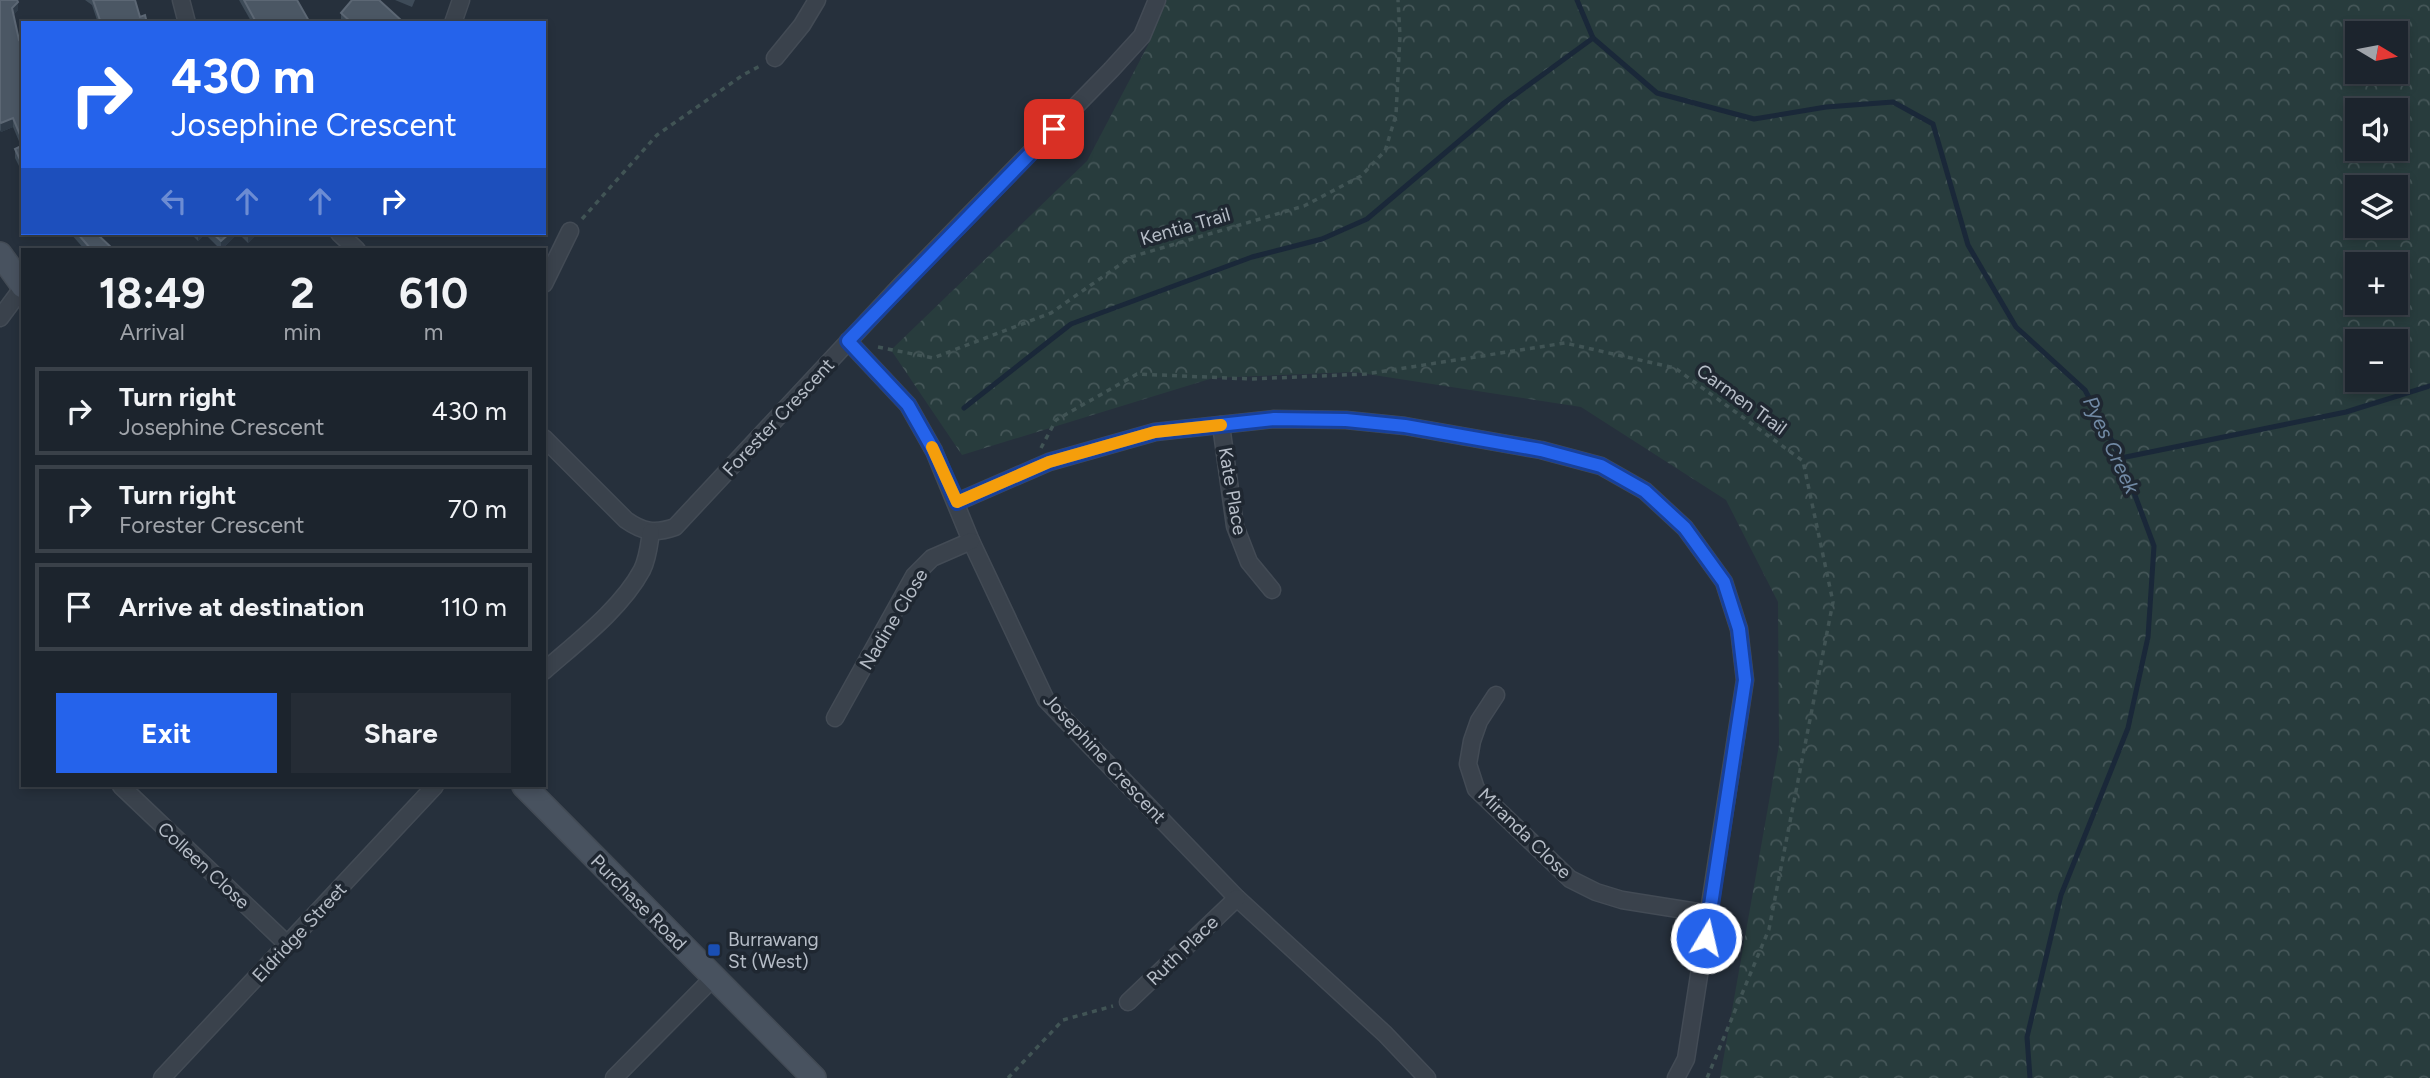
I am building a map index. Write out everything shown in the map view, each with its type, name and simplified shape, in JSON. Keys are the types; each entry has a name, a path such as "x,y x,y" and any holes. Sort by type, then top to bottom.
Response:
{"main road":[{"path":"0,254 21,284"},
{"name":"Purchase Road","path":"525,787 814,1078"}],"street":[{"path":"181,0 186,21"},
{"path":"454,21 461,0"},
{"path":"775,58 802,25 817,0"},
{"name":"Forester Crescent","path":"651,533 675,527 682,521 848,341 1119,62 1142,36 1157,0"},
{"path":"546,280 570,232"},
{"path":"341,235 355,248"},
{"path":"0,318 21,290"},
{"name":"Josephine Crescent","path":"848,341 908,405 934,451 971,541 1046,700 1237,898 1385,1034 1427,1078"},
{"path":"957,502 1049,462 1155,432 1274,419 1346,420 1405,426 1541,450 1601,466 1645,491 1685,528 1724,582 1739,629 1745,680 1686,1059 1676,1078"},
{"name":"Kate Place","path":"1221,425 1235,526 1248,562 1272,590"},
{"path":"546,440 626,520 651,533 649,551 642,569 613,608 546,669"},
{"name":"Nadine Close","path":"835,718 914,576 932,558 971,541"},
{"name":"Miranda Close","path":"1496,695 1479,720 1472,741 1468,764 1476,789 1570,879 1596,892 1622,900 1710,914"},
{"name":"Colleen Close","path":"122,787 288,944"},
{"name":"Eldridge Street","path":"162,1078 434,787"},
{"name":"Ruth Place","path":"1128,1002 1237,898"},
{"path":"614,1078 715,977"}],"path":[{"name":"Kentia Trail","path":"848,341 933,358 1051,313 1131,257 1304,206 1361,176 1385,151 1396,115 1400,36 1398,0"},
{"path":"570,232 657,135 743,75 775,58"},
{"name":"Carmen Trail","path":"1027,471 1056,420 1137,374 1251,379 1366,374 1565,343 1675,368 1803,461 1833,603 1769,929 1707,1078"},
{"path":"1008,1078 1063,1020 1128,1002"}],"green space":[{"path":"1164,0 2430,0 2430,1078 1720,1078 1779,745 1778,602 1726,500 1581,407 1354,372 1213,378 962,455 891,350 1087,161 1148,45"}],"building":[{"path":"0,0 17,0 12,8 21,40 21,137 13,118 1,123"},
{"path":"93,0 135,0 140,17 145,15 146,21 100,21"},
{"path":"244,0 297,0 309,21 255,21"},
{"path":"352,0 379,0 402,21 350,21 341,13"},
{"path":"21,146 21,162 15,149"},
{"path":"79,235 98,235 112,248 90,248"},
{"path":"214,235 228,235 221,241"}],"waterway":[{"name":"Pyes Creek","path":"1577,0 1593,38 1657,93 1754,119 1826,107 1893,102 1933,124 1968,245 2016,327 2085,390 2121,458 2154,546 2148,637 2128,728 2061,895 2027,1037 2030,1078"},
{"path":"964,408 1071,324 1252,257 1322,239 1367,219 1504,103 1593,38"},
{"path":"2121,458 2346,412 2430,386"}],"slow traffic":[{"path":"932,447 957,502 1049,462 1155,432 1221,425"}],"place":[{"name":"Burrawang St (West)","path":"714,950"}],"route":[{"path":"1054,129 848,341 908,405 934,451 957,502 1049,462 1155,432 1274,419 1346,420 1405,426 1541,450 1601,466 1645,491 1685,528 1724,582 1739,629 1745,680 1706,938"}]}
